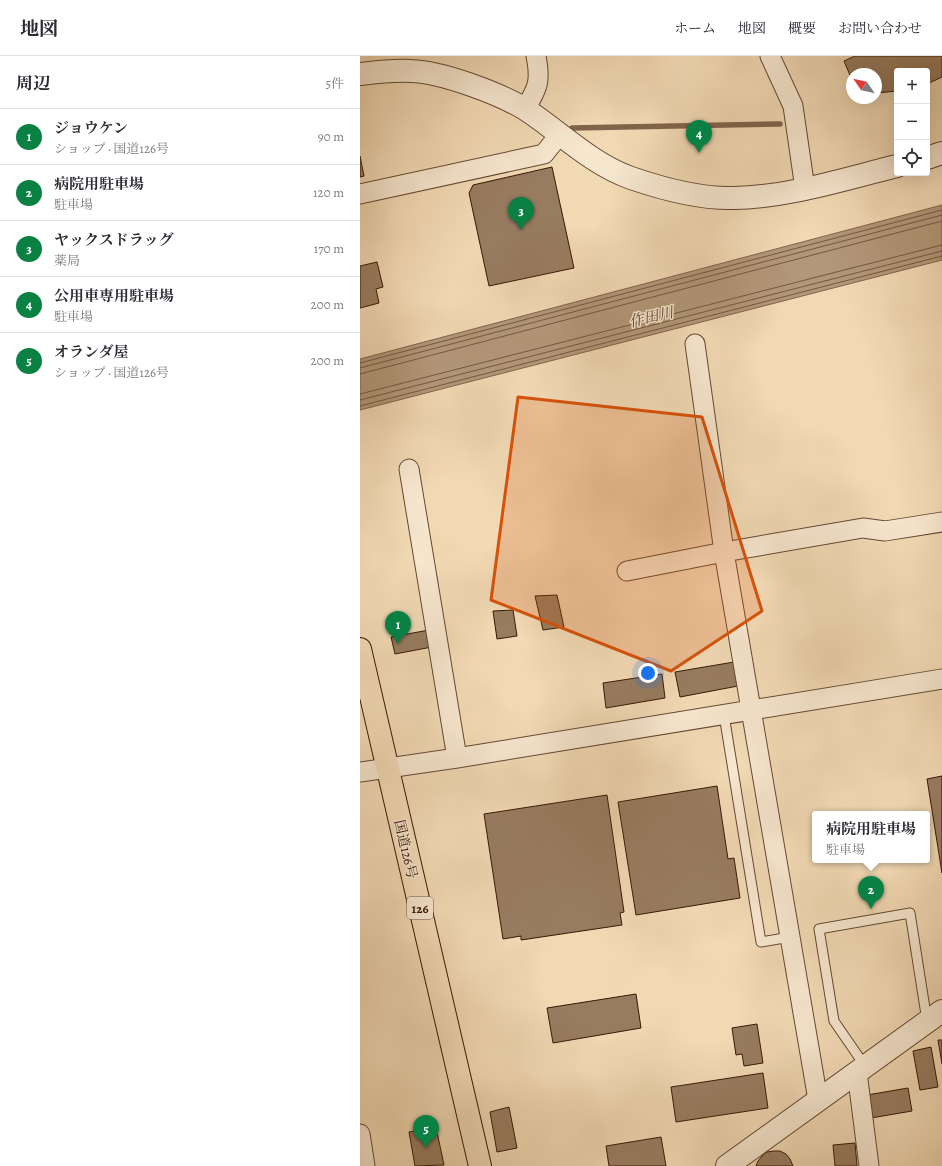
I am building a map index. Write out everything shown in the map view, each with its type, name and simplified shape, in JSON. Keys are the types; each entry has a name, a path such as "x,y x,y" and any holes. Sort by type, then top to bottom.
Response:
{"highway":[{"name":"国道126号","path":"360,649 480,1166"}],"street":[{"path":"525,109 536,92 539,80 536,56"},
{"path":"770,56 793,106 805,189"},
{"path":"360,74 386,71 413,71 445,77 498,95 525,109 597,161 630,177 675,190 705,196 734,198 773,195 805,189 894,167"},
{"path":"360,194 544,154 559,135"},
{"path":"930,157 942,153"},
{"path":"695,344 724,552 818,1100"},
{"path":"409,468 457,758"},
{"path":"627,571 724,552 864,528 885,531 942,522"},
{"path":"360,772 457,758 942,679"},
{"path":"727,1166 935,1016"},
{"path":"861,1069 869,1166"},
{"path":"360,1134 365,1166"}],"lane":[{"path":"724,715 761,942 790,938"},
{"path":"861,1069 834,1021 819,929 910,913 935,1016"}],"highlighted area":[{"path":"518,397 702,417 762,611 671,671 491,600"}],"water":[{"name":"作田川","path":"942,205 942,260 360,410 360,359"}],"building":[{"path":"855,56 942,56 942,77 930,83 930,68 894,68 894,91 882,92 882,68 847,68 844,61"},
{"path":"360,156 364,176 360,177"},
{"path":"552,167 574,268 489,286 469,193 473,185"},
{"path":"377,262 383,287 376,289 379,303 360,308 360,266"},
{"path":"557,595 564,627 543,630 535,596"},
{"path":"513,610 517,636 497,639 493,611"},
{"path":"429,630 432,647 395,654 391,637"},
{"path":"734,662 738,686 680,697 675,672"},
{"path":"662,674 665,698 606,708 603,683"},
{"path":"942,776 942,873 927,779"},
{"path":"717,786 728,859 734,858 740,898 636,915 618,802"},
{"path":"607,795 624,912 620,913 622,925 521,940 521,936 503,939 484,814"},
{"path":"636,994 641,1028 553,1043 547,1008"},
{"path":"757,1024 763,1063 744,1066 742,1054 736,1055 732,1028"},
{"path":"938,1040 942,1040 942,1064"},
{"path":"931,1047 938,1087 920,1090 913,1051"},
{"path":"763,1073 768,1108 676,1122 671,1087"},
{"path":"908,1088 912,1111 871,1118 867,1095"},
{"path":"509,1107 517,1148 497,1152 490,1112"},
{"path":"436,1127 444,1165 415,1166 409,1132"},
{"path":"661,1137 666,1166 609,1166 606,1146"},
{"path":"855,1143 857,1166 835,1166 833,1145"},
{"path":"780,1151 786,1154 793,1166 756,1166 762,1156 767,1152"}],"waterway":[{"path":"572,128 780,124"}],"place":[{"name":"公用車専用駐車場","path":"699,153"},
{"name":"ヤックスドラッグ","path":"521,230"},
{"name":"ジョウケン","path":"398,644"},
{"name":"病院用駐車場","path":"871,909"},
{"name":"オランダ屋","path":"426,1148"}]}
